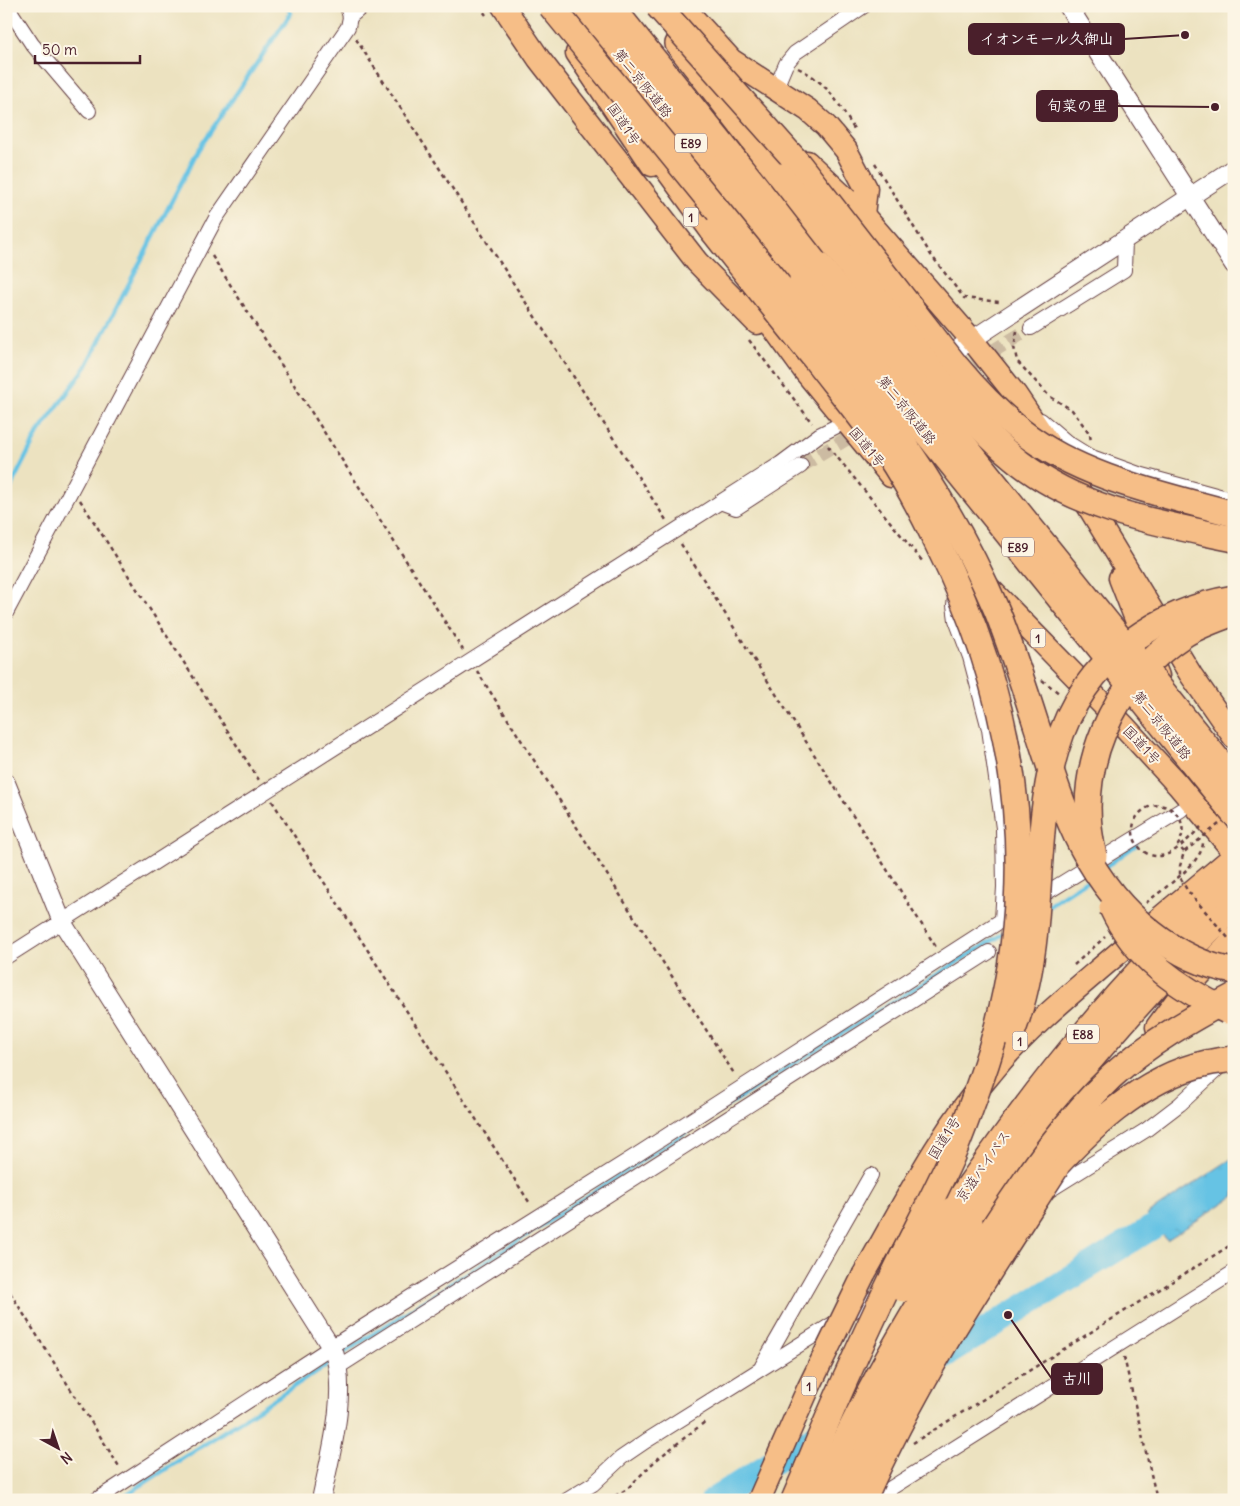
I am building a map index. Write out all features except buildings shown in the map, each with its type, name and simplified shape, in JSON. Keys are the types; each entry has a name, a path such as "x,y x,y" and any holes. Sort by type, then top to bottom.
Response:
{"highway":[{"path":"503,6 539,59 697,262 804,370"},
{"name":"国道1号","path":"546,6 663,182 735,274 804,370 845,422 962,562 1123,724 1178,785 1234,852"},
{"path":"551,6 881,411 929,482 975,563 997,611 1025,689 1061,802 1086,856 1106,886 1146,928 1180,953 1202,962 1234,971"},
{"path":"551,6 713,231 863,420 888,455 913,497 949,566 984,651 1005,730 1012,773 1018,834 1017,901 1008,983 1001,1018 981,1081 949,1163"},
{"name":"第二京阪道路","path":"581,6 1227,819"},
{"name":"第二京阪道路","path":"611,6 1234,780"},
{"path":"649,6 759,117 863,215 972,340 1015,394 1093,515 1192,675 1234,737"},
{"path":"649,6 952,396 996,443 1020,463 1044,479 1094,504 1122,514 1234,539"},
{"path":"658,6 797,162 956,366 1000,414 1044,447 1073,463 1138,487 1234,514"},
{"path":"682,6 731,60 826,126 846,150 866,188 863,215"},
{"path":"1093,515 1165,691 1203,759 1234,797"},
{"path":"806,1471 843,1382 949,1163 986,1094 1006,1051 1026,986 1036,918 1040,843 1048,779 1058,743 1069,715 1081,692 1098,670 1118,651 1144,632 1190,609 1234,598"},
{"path":"1234,613 1213,620 1186,633 1167,647 1149,662 1120,698 1108,720 1095,757 1089,788 1088,815 1090,842 1096,866 1115,914 1127,934 1157,968 1176,983 1234,1014"},
{"name":"国道1号","path":"759,1500 808,1389 864,1274 940,1143 964,1106 991,1072 1054,1009 1234,856"},
{"name":"京滋バイパス","path":"794,1500 836,1410 875,1336 952,1210 1045,1082 1110,1004 1183,925 1234,875"},
{"name":"京滋バイパス","path":"819,1500 855,1422 930,1284 1011,1162 1058,1100 1102,1047 1200,938 1234,906"},
{"path":"865,1500 906,1417 946,1343 1086,1124 1180,996 1234,940"},
{"path":"844,1500 858,1466 892,1401 953,1292 981,1246 1064,1128 1112,1077 1165,1036 1193,1018 1234,996"},
{"path":"953,1292 1005,1223 1059,1162 1093,1128 1149,1085 1178,1071 1207,1062 1234,1058"}],"street":[{"path":"7,6 32,44 89,111"},
{"path":"6,614 216,218 348,12 363,6"},
{"path":"775,90 786,64 795,53 864,6"},
{"path":"1068,6 1234,265"},
{"path":"6,957 780,464 819,435 845,422 1234,168"},
{"path":"1024,327 1124,270 1125,240"},
{"path":"1015,394 1068,443 1089,456 1139,474 1234,500"},
{"path":"720,502 736,508 801,466"},
{"path":"962,562 954,605 956,620 970,656 989,729 1003,828 1004,887 1002,920"},
{"path":"6,783 62,922 335,1358 340,1383 338,1410 321,1500"},
{"path":"335,1358 539,1216 1002,920 1180,810"},
{"path":"96,1500 550,1232 989,952"},
{"path":"944,958 955,973"},
{"path":"567,1500 593,1484 622,1458 646,1441 1146,1130 1180,1104 1208,1077 1234,1058"},
{"path":"742,1087 752,1103"},
{"path":"761,1369 871,1175"},
{"path":"539,1216 550,1232"},
{"path":"872,1500 1234,1272"}],"path":[{"path":"348,12 673,532 944,958"},
{"path":"1024,327 1014,347 1016,362 1049,396 1072,410 1090,434 1092,444 1089,456"},
{"path":"73,488 539,1216"},
{"path":"1184,852 1178,845 1182,838 1182,822 1171,809 1164,806 1148,808 1141,812 1136,819 1133,827 1136,843 1141,850 1156,856 1165,855 1173,851 1180,845 1201,827"},
{"path":"1227,819 1184,852 1180,866 1180,877 1187,890 1229,939 1234,940"},
{"path":"906,1447 1234,1243"},
{"path":"6,1286 127,1480"},
{"path":"1121,1344 1157,1500"},
{"path":"608,1500 627,1488 655,1461 712,1416"}],"water":[{"path":"1234,1157 1234,1196 1167,1240 1146,1215"}],"waterway":[{"path":"6,501 13,482 38,433 86,367 198,150 291,13 286,6"},
{"path":"1104,868 1136,845"},
{"path":"1046,907 1092,877"},
{"path":"339,1356 767,1080 1006,932"},
{"path":"929,1365 1234,1177"},
{"path":"118,1500 333,1361"},
{"path":"713,1500 872,1400"}],"tunnel":[{"path":"955,374 1031,328"},
{"path":"801,466 861,430"}],"place":[{"name":"イオンモール久御山","path":"1185,35"},
{"name":"旬菜の里","path":"1215,107"},
{"name":"古川","path":"1008,1315"}]}
